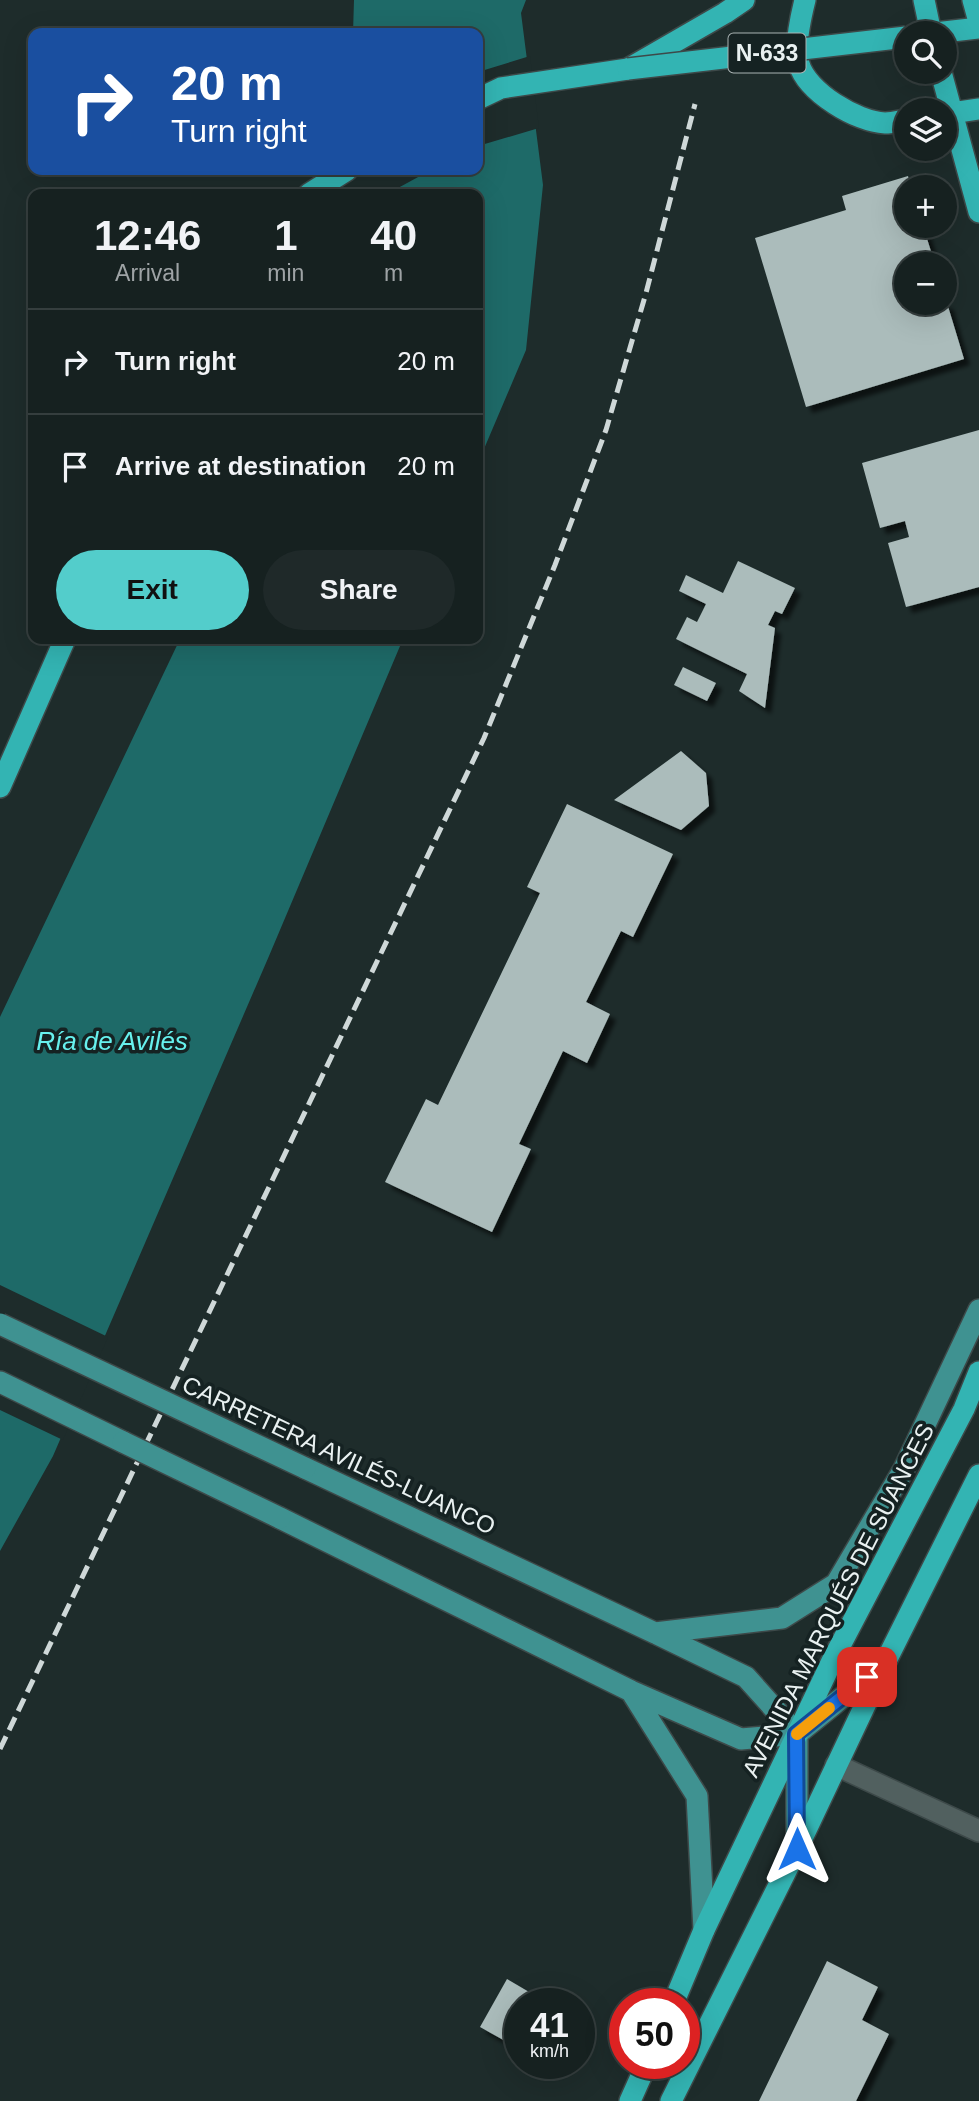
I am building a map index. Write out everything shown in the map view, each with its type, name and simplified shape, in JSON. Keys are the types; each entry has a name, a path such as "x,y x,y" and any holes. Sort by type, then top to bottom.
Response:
{"highway":[{"path":"628,69 744,0"},
{"path":"806,0 799,21 799,64 809,83 824,98 851,113 883,123 894,122"},
{"path":"924,0 930,21"},
{"path":"973,0 979,22"},
{"path":"957,30 979,28"},
{"name":"N-633","path":"483,97 501,88 628,69 894,38"},
{"path":"957,113 979,109"},
{"path":"957,142 979,212"},
{"path":"317,189 338,175"},
{"path":"0,787 63,644"},
{"name":"AVENIDA MARQUÉS DE SUANCES","path":"680,1988 796,1734 964,1409 979,1372"},
{"path":"671,2101 979,1475"},
{"path":"630,2101 640,2079"}],"main road":[{"path":"655,1633 782,1618 836,1584 904,1469 979,1310"},
{"name":"CARRETERA AVILÉS-LUANCO","path":"0,1324 746,1678 796,1734"},
{"path":"0,1382 631,1691 741,1739 796,1734 885,1663"},
{"path":"631,1691 697,1796 704,1930"},
{"path":"796,1734 797,1849"}],"street":[{"path":"836,1765 979,1831"}],"water":[{"path":"354,0 526,0 521,13 543,185 526,350 483,451 483,189 350,189 350,175 483,175 483,28 353,28"},
{"name":"Ría de Avilés","path":"178,644 401,644 53,1456 0,1551 0,1017"}],"pier":[{"path":"530,56 539,128 483,145 483,70"},
{"path":"347,175 422,175 396,189 346,189"},
{"path":"0,1285 108,1337 63,1440 0,1410"}],"building":[{"path":"894,180 894,238 927,238 931,252 894,252 894,315 951,315 964,359 806,407 755,238 846,210 842,196"},
{"path":"979,430 979,587 906,607 888,543 909,537 905,521 880,528 862,463"},
{"path":"738,561 795,588 782,614 775,611 768,625 775,628 765,708 739,691 747,674 676,639 687,617 697,622 706,604 679,591 686,575 723,593"},
{"path":"683,667 716,683 707,701 674,685"},
{"path":"681,751 706,773 709,806 681,830 614,800"},
{"path":"567,804 673,854 633,937 621,931 586,1002 610,1014 587,1063 563,1051 519,1144 531,1149 492,1232 385,1182 426,1099 438,1105 540,893 527,887"},
{"path":"827,1961 878,1987 862,2020 889,2034 856,2101 759,2101"},
{"path":"507,1979 522,1988 504,1988 504,2040 480,2027"}],"railway":[{"path":"0,1749 484,738 555,565 606,430 646,293 695,104"}],"slow traffic":[{"path":"797,1734 829,1708"}],"route":[{"path":"797,1849 796,1734 867,1677"}]}
